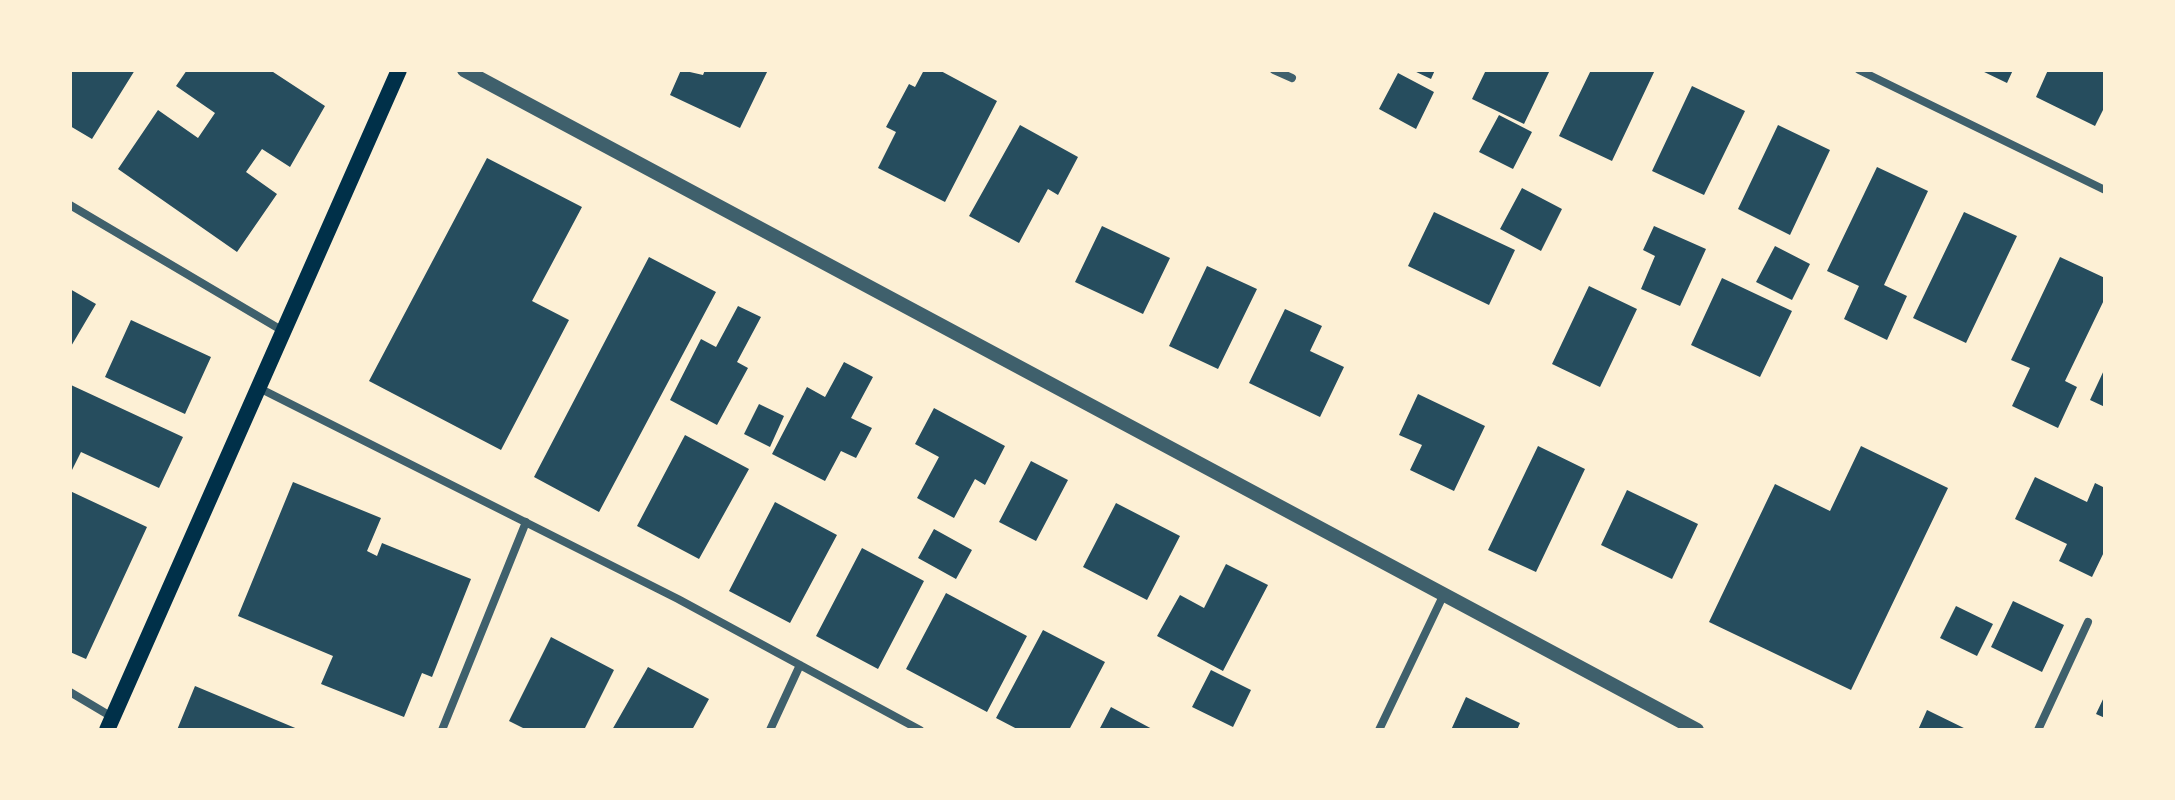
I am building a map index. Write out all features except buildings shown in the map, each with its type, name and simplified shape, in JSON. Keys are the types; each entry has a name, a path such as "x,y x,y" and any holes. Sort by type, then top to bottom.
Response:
{"main road":[{"path":"110,724 399,70"}],"street":[{"path":"464,70 1697,730"},
{"path":"1274,70 1292,78"},
{"path":"1859,70 2105,190"},
{"path":"70,205 285,331"},
{"path":"259,388 526,522 920,730"},
{"path":"442,730 526,522"},
{"path":"1379,730 1443,596"},
{"path":"2038,730 2088,622"},
{"path":"770,730 800,665"},
{"path":"70,692 110,724"}]}
